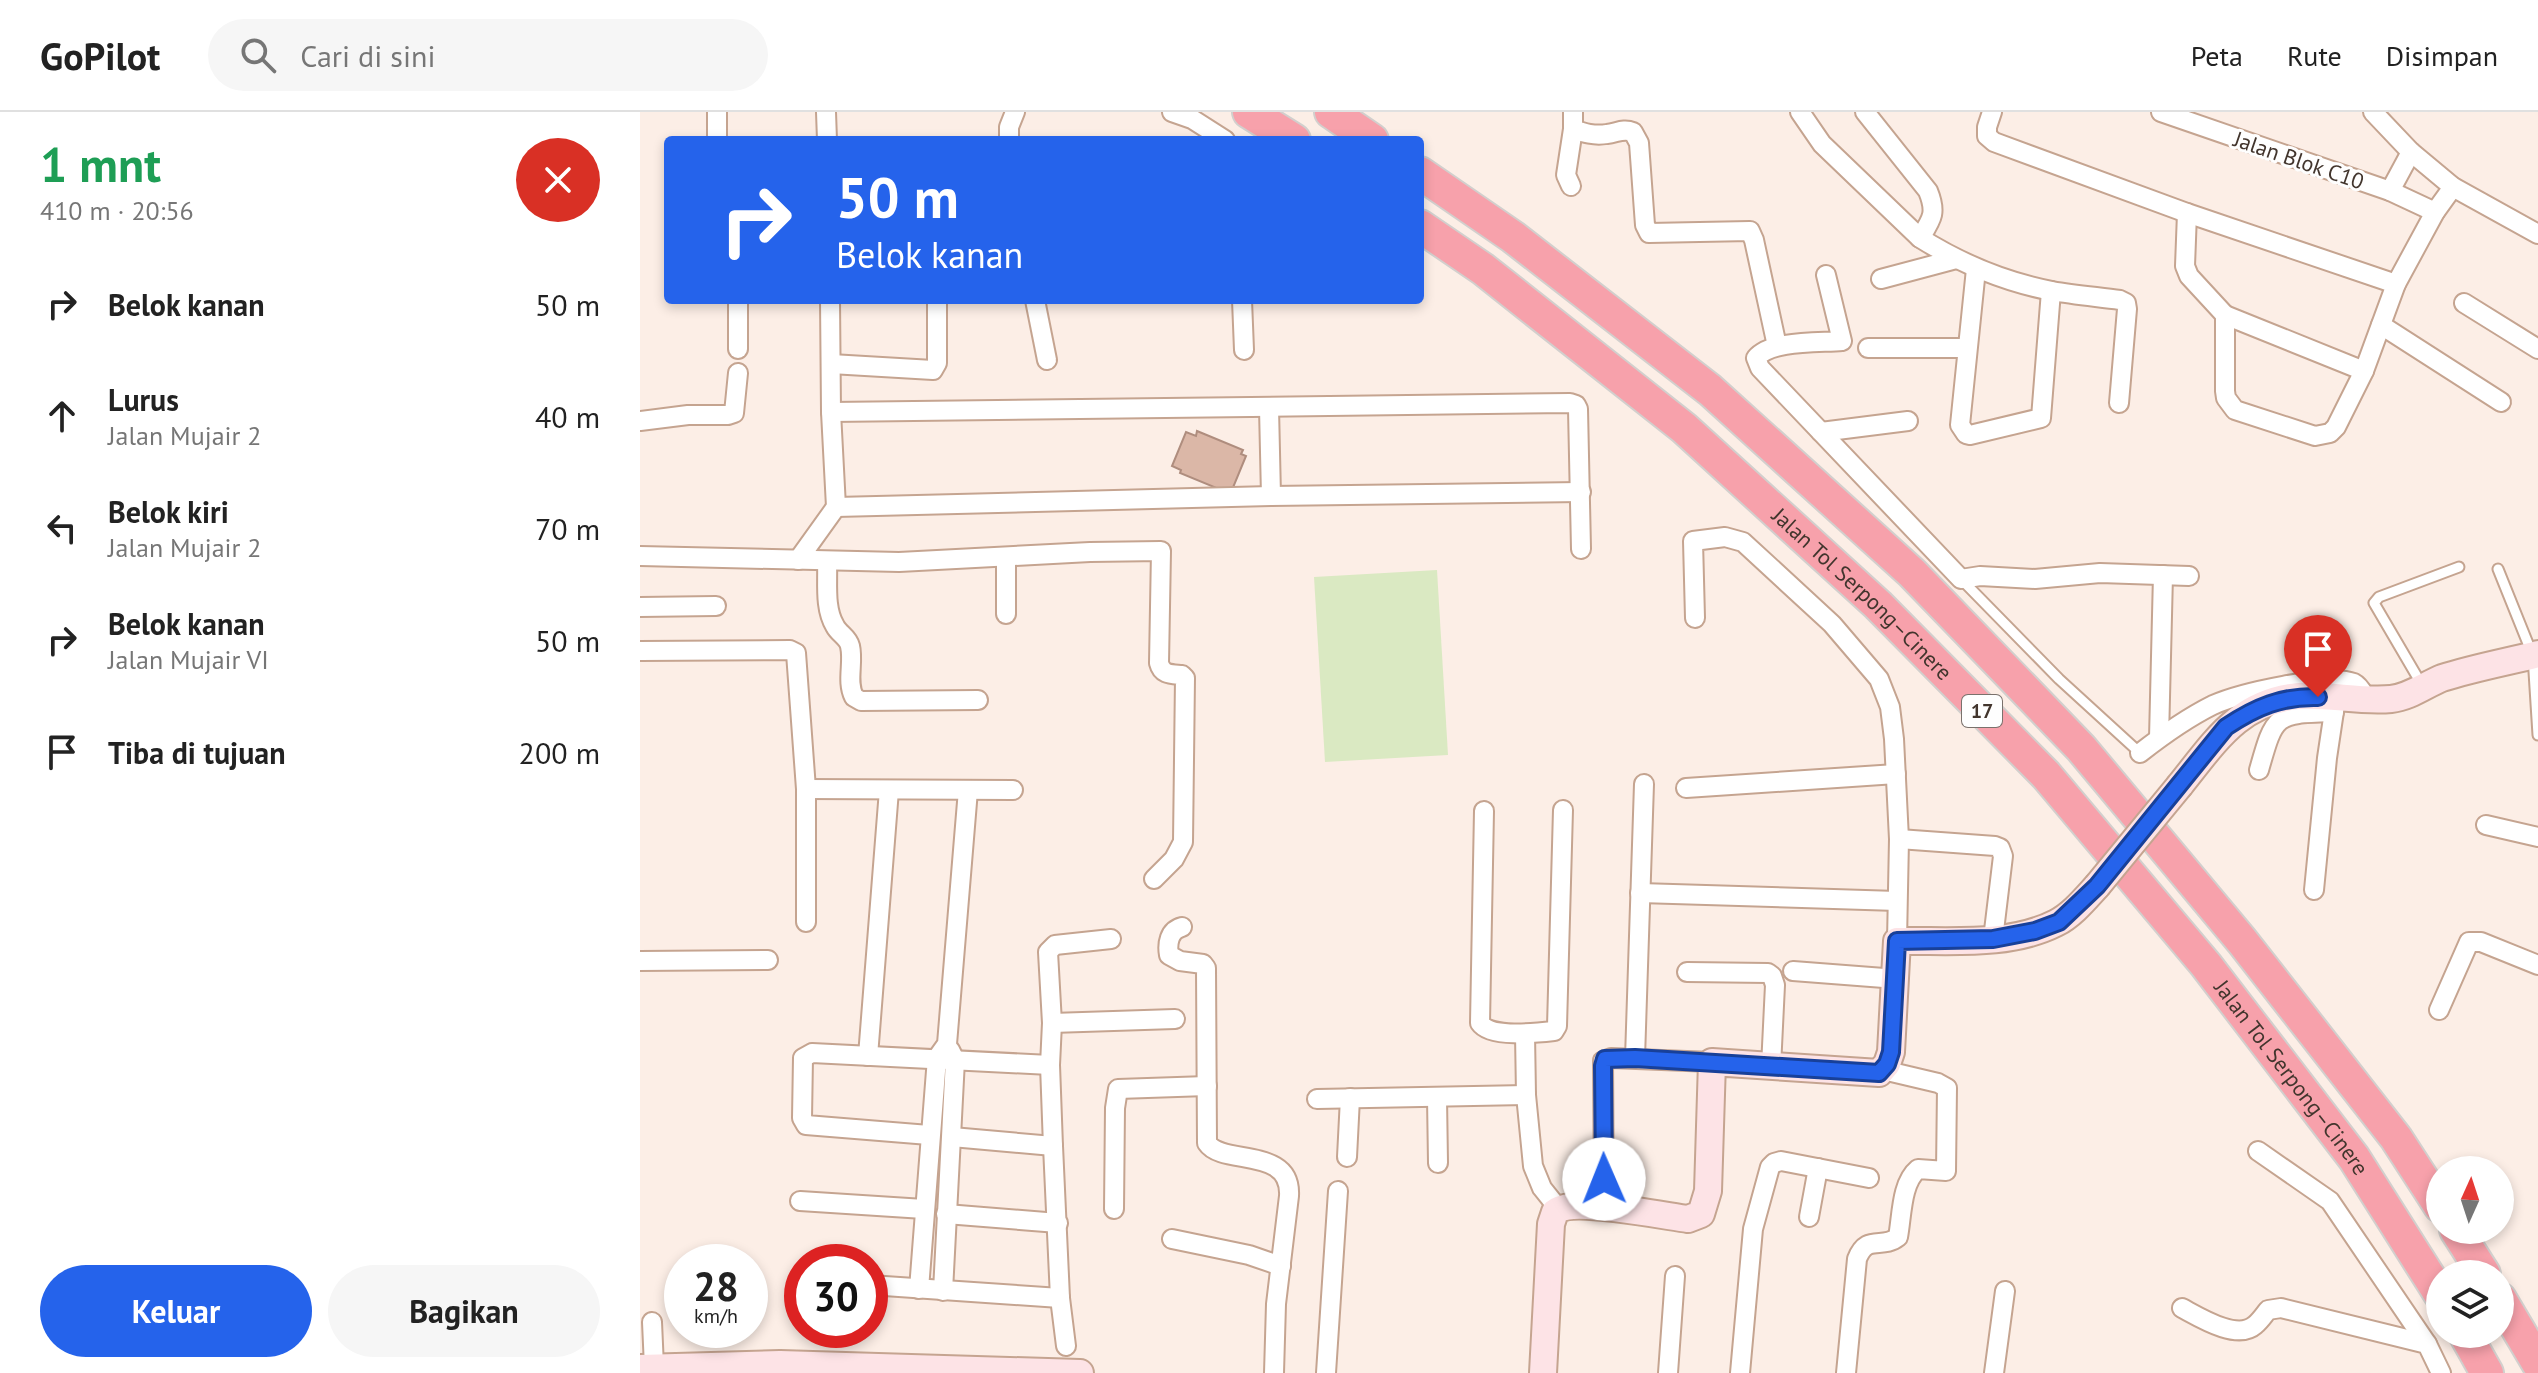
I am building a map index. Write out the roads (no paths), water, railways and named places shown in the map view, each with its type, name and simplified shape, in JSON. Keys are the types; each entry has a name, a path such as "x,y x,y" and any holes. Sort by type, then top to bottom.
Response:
{"highway":[{"path":"1249,112 1288,136"},
{"path":"1331,112 1366,136"},
{"name":"Jalan Tol Serpong–Cinere","path":"1424,176 1513,237 1710,390 1912,573 2081,748 2242,941 2396,1138 2426,1184"},
{"name":"Jalan Tol Serpong–Cinere","path":"1424,229 1483,269 1684,428 1878,605 2046,775 2206,965 2344,1146 2426,1272"},
{"path":"2514,1323 2538,1363"},
{"path":"2473,1348 2487,1373"}],"street":[{"path":"717,112 717,136"},
{"path":"826,112 827,136"},
{"path":"1009,136 1015,112"},
{"path":"1172,112 1192,119 1219,136"},
{"path":"1800,112 1822,144 1920,238 1976,269 2051,291 2126,303 2119,403"},
{"path":"1865,112 1928,191 1934,205 1932,219 1920,238"},
{"path":"1992,112 1987,136 1994,142 2187,213 2396,284"},
{"name":"Jalan Blok C10","path":"2161,112 2390,191 2435,212"},
{"path":"2373,112 2411,152 2453,187 2538,234"},
{"path":"1571,186 1566,175 1573,121"},
{"path":"1573,121 1591,135 1625,129 1633,132 1639,143 1641,189 1645,202 1645,225 1649,233 1750,231 1777,346"},
{"path":"2390,191 2411,152"},
{"path":"2225,315 2225,391 2235,410 2322,436 2336,427 2364,371 2396,284 2435,212 2453,187"},
{"path":"2187,213 2185,266 2189,276 2225,315 2364,371"},
{"path":"1881,279 1956,259"},
{"path":"1976,269 1960,425 1963,432 1970,435 2041,418 2051,291"},
{"path":"1826,275 1842,341 1777,346 1756,358 1760,368 1961,579 1980,576 2035,579 2100,573 2189,576"},
{"path":"2464,303 2538,349"},
{"path":"738,304 738,349"},
{"path":"798,560 836,507 830,304"},
{"path":"831,364 933,370 937,363 937,304"},
{"path":"1036,304 1047,360"},
{"path":"1242,304 1244,350"},
{"path":"2381,325 2501,402"},
{"path":"1868,348 1967,348"},
{"path":"640,421 734,413 738,373"},
{"path":"831,412 1574,404 1578,409 1581,549"},
{"path":"1269,408 1271,496"},
{"path":"1821,432 1908,421"},
{"path":"836,507 1581,492"},
{"path":"1695,618 1693,541 1725,537 1743,542 1832,624 1879,679 1890,707 1899,839 1897,979 1891,1052 1883,1070"},
{"path":"640,556 899,562 1161,551 1159,663 1168,674 1185,678 1183,842 1174,859 1154,879"},
{"path":"1006,558 1006,614"},
{"path":"827,562 829,607 835,627 851,646 851,687 854,697 861,701 978,700"},
{"path":"2159,738 2163,575"},
{"path":"640,607 716,606"},
{"path":"640,651 790,650 796,653 806,789 806,922"},
{"path":"2259,770 2271,729 2284,716 2397,695 2444,678 2536,655"},
{"path":"2140,753 2215,704 2294,682 2354,683 2362,689 2397,695"},
{"path":"1897,941 1993,939 2035,931 2059,922 2097,886 2226,727 2270,702 2299,696 2335,705"},
{"path":"2314,890 2335,705"},
{"path":"1686,788 1896,774"},
{"path":"1635,1058 1644,784"},
{"path":"806,789 1013,790"},
{"path":"868,1056 889,790"},
{"path":"919,1289 929,1135 946,1054 968,790"},
{"path":"1484,811 1480,1023 1487,1030 1525,1034 1554,1031 1557,1026 1563,810"},
{"path":"2486,825 2538,837"},
{"path":"1899,839 2000,848 2003,856 1993,939"},
{"path":"1640,893 1897,901"},
{"path":"1182,927 1171,934 1169,955 1180,961 1203,964 1206,968 1207,1143 1216,1152 1244,1156 1274,1167 1283,1172 1288,1180 1289,1196 1276,1304 1274,1373"},
{"path":"1066,1346 1060,1298 1053,1146 1048,952 1055,945 1111,939"},
{"path":"2439,1010 2469,942 2481,942 2538,965"},
{"path":"640,961 768,960"},
{"path":"1793,971 1897,979"},
{"path":"1687,972 1771,975 1775,985 1771,1067"},
{"path":"1052,1023 1175,1019"},
{"path":"1525,1034 1526,1095 1533,1166 1542,1188 1558,1208"},
{"path":"943,1291 952,1137 946,1054"},
{"path":"929,1135 809,1127 803,1122 804,1055 946,1054 1050,1065"},
{"path":"1604,1207 1603,1061 1611,1058 1873,1074 1883,1070 1947,1088 1946,1171 1918,1169 1911,1175 1898,1237 1888,1242 1865,1244 1857,1259 1846,1373"},
{"path":"1558,1208 1604,1207 1688,1219 1701,1214 1708,1191 1712,1062"},
{"path":"1114,1209 1118,1089 1207,1086"},
{"path":"1317,1099 1526,1095"},
{"path":"1347,1157 1350,1098"},
{"path":"1437,1098 1438,1163"},
{"path":"952,1137 1053,1146"},
{"path":"2258,1151 2330,1201 2426,1343"},
{"path":"1740,1373 1753,1229 1770,1167 1781,1161 1869,1178"},
{"path":"1809,1217 1818,1168"},
{"path":"1326,1373 1338,1191"},
{"path":"800,1201 924,1209"},
{"path":"1543,1373 1551,1224 1558,1208"},
{"path":"946,1214 1058,1223"},
{"path":"1172,1239 1249,1255 1281,1266"},
{"path":"1668,1373 1675,1276"},
{"path":"888,1286 1060,1298"},
{"path":"1994,1373 2005,1291"},
{"path":"2182,1308 2220,1327 2236,1330 2247,1330 2255,1326 2268,1310 2281,1308 2426,1344"},
{"path":"652,1322 647,1368 1080,1373"},
{"path":"2429,1348 2441,1373"}],"lane":[{"path":"2397,695 2374,603 2379,597 2459,567"},
{"path":"2498,569 2536,655 2538,735"},
{"path":"1961,579 2059,679 2140,753"}]}
